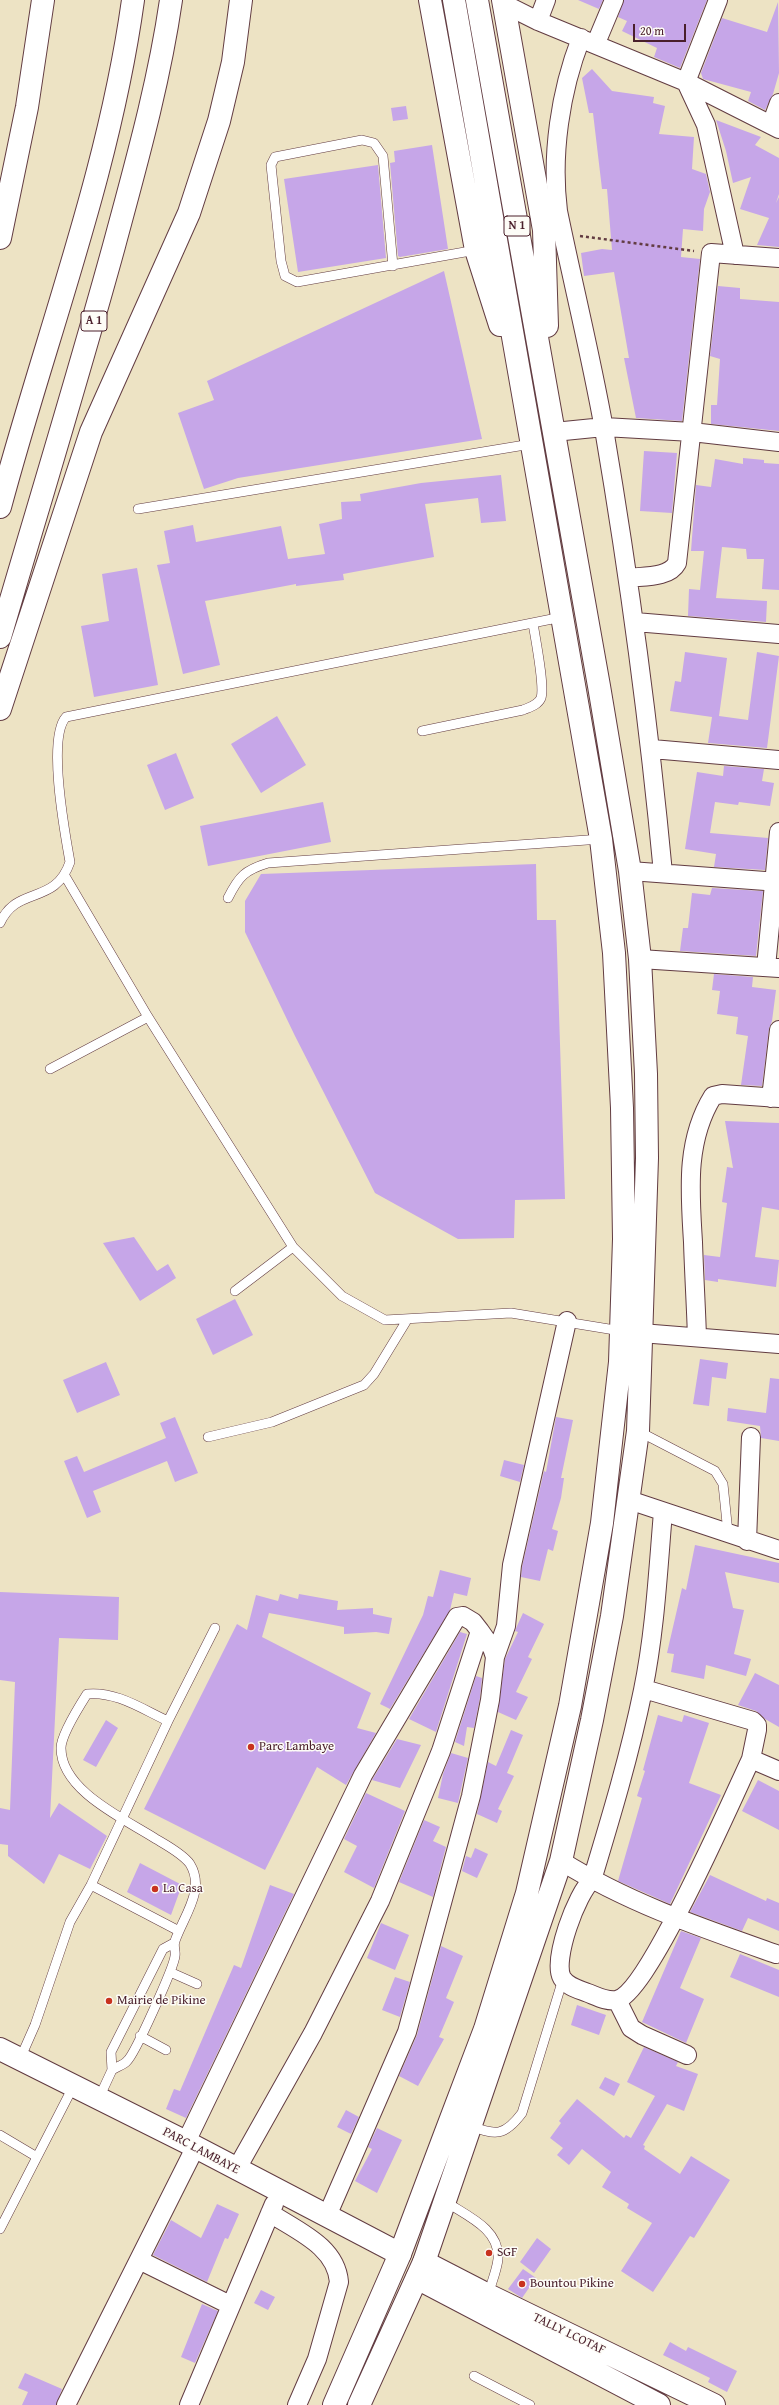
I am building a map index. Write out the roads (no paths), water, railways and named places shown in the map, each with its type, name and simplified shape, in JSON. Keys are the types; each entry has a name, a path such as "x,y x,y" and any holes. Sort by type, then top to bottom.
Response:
{"main road":[{"path":"0,238 27,107 43,0"},
{"path":"0,507 106,143 127,42 133,0"},
{"name":"A 1","path":"0,637 92,325 127,197 153,98 170,0"},
{"path":"0,709 91,432 189,213 219,121 233,62 241,0"},
{"path":"359,2405 421,2270 446,2202 470,2126 561,1861 592,1720 612,1616 638,1431 624,1239 622,1108 614,953 601,839 526,406 476,250 430,0"},
{"name":"N 1","path":"454,0 526,406"},
{"name":"N 1","path":"477,0 549,403"},
{"path":"334,2405 400,2254 485,2029 527,1893 570,1706 602,1523 620,1362 631,1332 647,1158 646,1074 640,959 630,871 549,403 544,230 504,2"},
{"name":"PARC LAMBAYE","path":"0,2049 74,2085 400,2254"},
{"name":"TALLY LCOTAF","path":"421,2270 488,2295 714,2405"},
{"name":"TALLY LCOTAF","path":"421,2270 659,2405"}],"street":[{"path":"538,21 546,0"},
{"path":"614,0 588,41 566,86 556,158 555,187 562,234 604,427 635,622 652,749 663,873"},
{"path":"718,0 686,82 706,125 735,255"},
{"path":"504,2 538,21 686,82 775,127 779,103"},
{"path":"628,578 667,572 674,568 677,562 711,253 779,258"},
{"path":"554,432 604,427 692,432 779,442"},
{"path":"635,622 779,634"},
{"path":"652,749 779,760"},
{"path":"640,959 772,967 779,832"},
{"path":"630,871 777,882"},
{"path":"697,1337 690,1186 693,1146 707,1106 713,1096 722,1094 775,1098 779,1030"},
{"path":"326,2216 407,2032 421,1989 471,1796 490,1700 495,1657 506,1626 512,1565 567,1320"},
{"path":"631,1332 779,1344"},
{"path":"747,1541 751,1437"},
{"path":"629,1500 728,1533 747,1541 779,1550"},
{"path":"644,1689 753,1721 757,1725 757,1730 751,1759 676,1919 633,1988 617,2000 606,2000 570,1986 563,1979 559,1970 565,1938 577,1902 585,1886 592,1880 621,1783 644,1689 657,1582 663,1512"},
{"path":"66,2405 139,2260 363,1775 456,1617 462,1616 473,1622 492,1648 495,1657"},
{"path":"236,2170 312,2033 380,1901 441,1751 480,1631"},
{"path":"751,1759 779,1771"},
{"path":"561,1861 592,1880 676,1919 776,1954"},
{"path":"617,2000 632,2028 642,2036 687,2056"},
{"path":"189,2405 279,2192"},
{"path":"270,2213 321,2246 334,2261 338,2270 339,2282 317,2359 297,2405"},
{"path":"139,2260 230,2305"}],"lane":[{"path":"393,266 383,156 374,143 362,140 275,157 271,165 281,261 285,276 296,282 393,266 476,250"},
{"path":"138,509 532,444"},
{"path":"0,923 3,916 20,901 49,891 58,885 65,876 70,862 57,771 62,726 66,717 562,617"},
{"path":"422,731 523,710 535,705 541,697 541,679 533,623"},
{"path":"228,898 238,878 253,868 268,863 601,839"},
{"path":"65,876 148,1017 293,1247 342,1296 385,1320 407,1320 511,1313 567,1320 631,1332"},
{"path":"50,1069 148,1017"},
{"path":"235,1291 293,1247"},
{"path":"208,1437 272,1422 364,1385 374,1374 407,1320"},
{"path":"638,1431 715,1471 723,1484 728,1533"},
{"path":"20,2060 35,2025 70,1922 91,1885 168,1722 215,1628"},
{"path":"112,2070 128,2061 170,1972 175,1956 174,1943 192,1904 195,1879 189,1863 167,1846 98,1802 72,1781 65,1769 61,1748 76,1711 87,1694 102,1692 123,1699 168,1722"},
{"path":"91,1885 179,1931"},
{"path":"99,2098 112,2070 111,2052 126,2021 163,1949 174,1943"},
{"path":"170,1972 197,1984"},
{"path":"470,2126 493,2134 499,2133 516,2121 522,2112 563,1979"},
{"path":"140,2036 166,2050"},
{"path":"0,2229 74,2085"},
{"path":"0,2135 37,2157"},
{"path":"446,2202 487,2228 492,2237 498,2259 488,2295"},
{"path":"474,2376 530,2405"}],"place":[{"name":"Parc Lambaye","path":"251,1747"},
{"name":"La Casa","path":"155,1889"},
{"name":"Mairie de Pikine","path":"109,2001"},
{"name":"SGF","path":"489,2253"},
{"name":"Bountou Pikine","path":"522,2284"}]}
